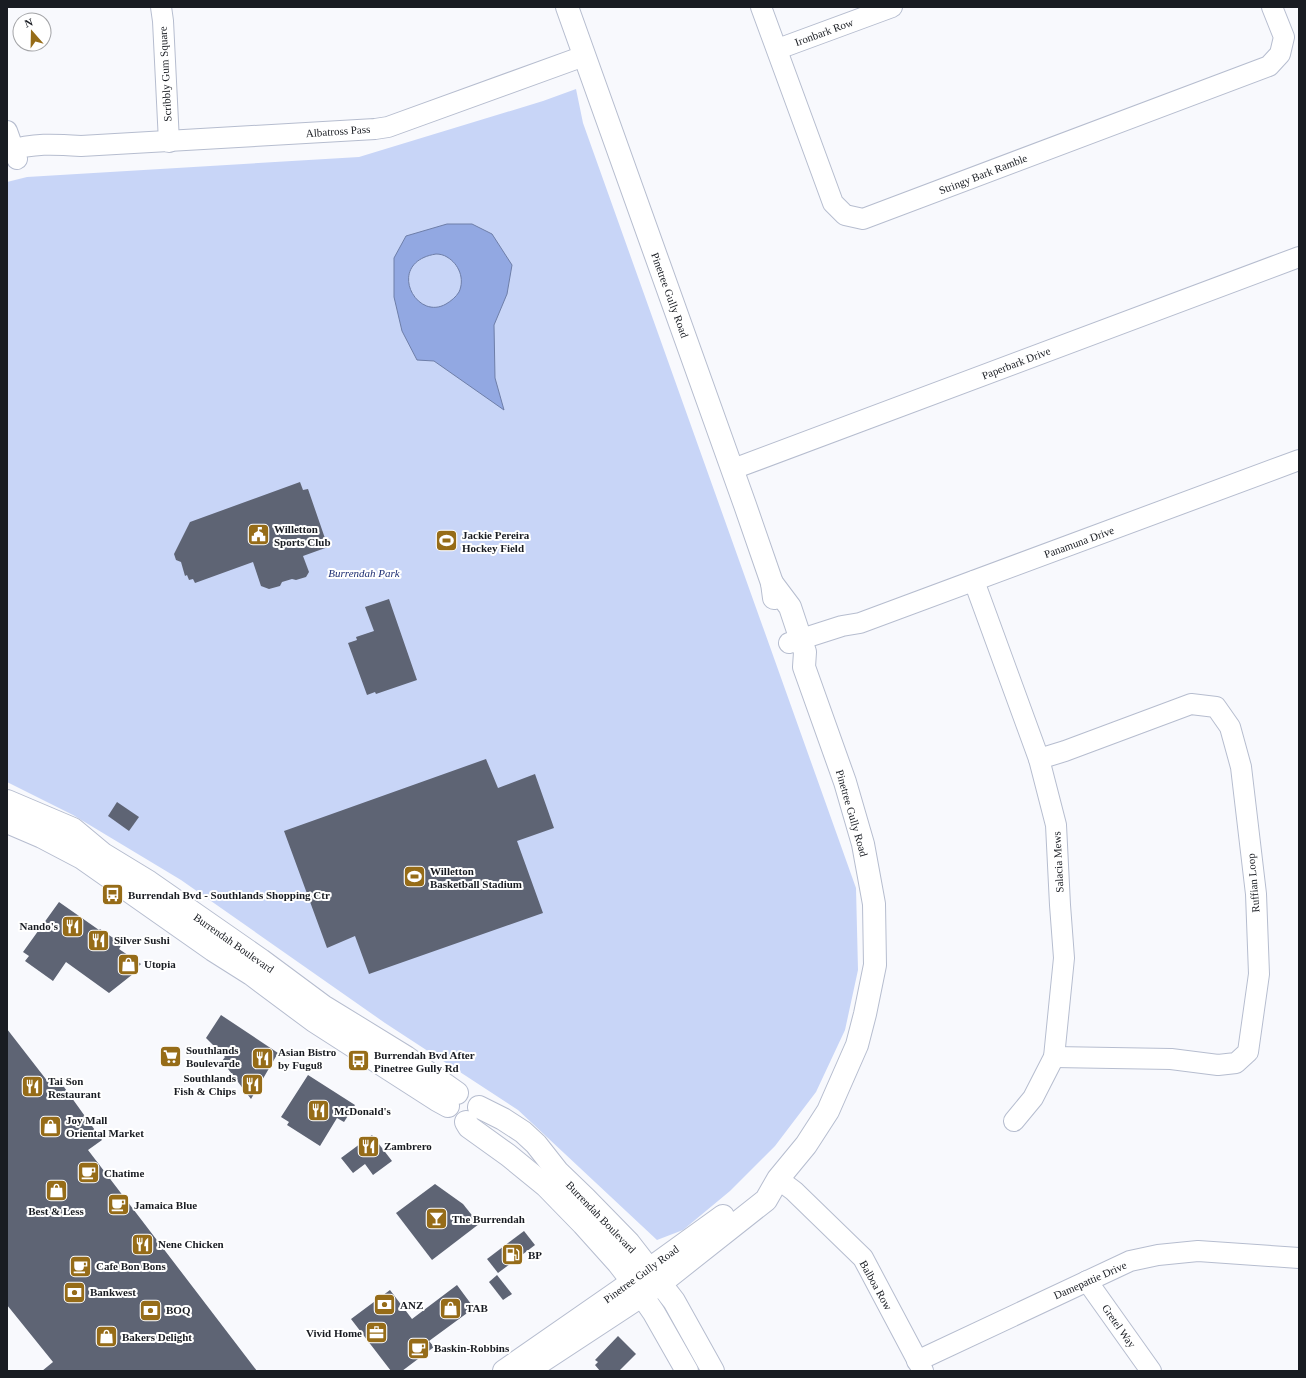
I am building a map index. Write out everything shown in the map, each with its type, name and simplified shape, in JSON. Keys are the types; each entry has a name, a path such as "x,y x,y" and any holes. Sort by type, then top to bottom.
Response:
{"main road":[{"name":"Pinetree Gully Road","path":"504,1371 646,1282 766,1200 778,1179 806,1145 831,1104 857,1045 875,965 874,904 863,844 845,782 798,652 790,607 772,583 567,7"},
{"name":"Burrendah Boulevard","path":"7,801 73,829 103,854 149,882 260,960 323,1006 382,1053 453,1100 449,1111 454,1119 457,1121 473,1114 469,1127 508,1155 546,1186 618,1262 674,1301 713,1371"},
{"name":"Burrendah Boulevard","path":"7,822 42,837 82,858 213,950 251,974 314,1021 382,1053"},
{"name":"Pinetree Gully Road","path":"527,1371 646,1282"},
{"name":"Burrendah Boulevard","path":"646,1282 661,1325 687,1371"}],"street":[{"name":"Scribbly Gum Square","path":"161,7 169,142"},
{"name":"Stringy Bark Ramble","path":"761,7 778,49 833,203 845,215 864,219 1269,66 1280,54 1284,37 1272,7"},
{"name":"Ironbark Row","path":"778,49 892,7"},
{"name":"Albatross Pass","path":"10,150 52,154 80,146 169,142 388,127 584,56"},
{"name":"Paperbark Drive","path":"732,469 1299,257"},
{"name":"Panamuna Drive","path":"798,652 842,626 860,623 1299,460"},
{"name":"Salacia Mews","path":"974,581 1039,759 1056,825 1064,958 1054,1057 1033,1098 1014,1121"},
{"name":"Ruffian Loop","path":"1039,759 1065,751 1191,704 1216,707 1230,727 1241,767 1256,894 1259,974 1248,1052 1236,1063 1218,1065 1171,1059 1054,1057"},
{"name":"Balboa Row","path":"778,1179 794,1191 863,1258 920,1366"},
{"name":"Damepattie Drive","path":"920,1366 1087,1280 1130,1261 1163,1254 1198,1251 1299,1258"},
{"name":"Gretel Way","path":"1087,1280 1151,1371"}],"green space":[{"name":"Burrendah Park","path":"576,89 583,123 856,888 858,970 845,1030 816,1092 775,1146 730,1191 683,1230 657,1240 518,1110 385,1023 181,880 73,815 7,782 7,182 27,177 359,157 543,101"}],"water":[{"path":"447,224 472,224 492,234 512,265 507,294 494,325 495,378 504,410 434,361 417,360 402,331 394,297 394,258 406,236","holes":["436,254 446,256 455,264 460,272 461,287 459,292 452,300 446,304 435,307 424,305 416,298 410,289 409,278 412,268 421,259"]}],"building":[{"path":"300,482 303,490 308,489 328,547 303,556 309,572 306,577 282,582 280,586 269,589 261,586 253,562 195,583 193,579 189,580 187,575 185,576 181,562 176,560 174,554 190,522"},
{"path":"389,599 417,680 376,694 375,692 367,695 348,643 357,640 356,637 374,631 365,607"},
{"name":"Willetton Basketball Stadium","path":"486,759 498,788 535,774 554,828 517,841 543,913 369,974 355,936 327,948 284,831"},
{"path":"117,802 139,817 129,831 108,816"},
{"path":"59,902 122,944 119,949 141,964 131,973 133,974 109,993 66,962 53,981 25,961 29,956 23,952"},
{"path":"221,1015 278,1053 251,1099 222,1061 225,1057 206,1038"},
{"path":"7,1029 52,1087 59,1080 102,1140 88,1150 257,1371 42,1371 53,1362 7,1305"},
{"name":"McDonald's","path":"308,1075 355,1105 344,1122 337,1118 320,1146 287,1125 289,1122 281,1117"},
{"name":"Zambrero","path":"372,1135 392,1161 373,1175 365,1164 353,1173 341,1158"},
{"name":"The Burrendah","path":"435,1184 463,1204 479,1224 432,1260 396,1213"},
{"path":"524,1231 535,1245 498,1273 487,1259"},
{"path":"497,1275 512,1294 503,1300 489,1282"},
{"path":"457,1285 474,1308 429,1341 434,1347 402,1371 391,1371 351,1319 390,1290 412,1319"},
{"path":"618,1336 636,1354 619,1371 600,1371 595,1365 598,1362 595,1360"}],"place":[{"name":"Willetton Sports Club","path":"258,535"},
{"name":"Jackie Pereira Hockey Field","path":"446,541"},
{"name":"Willetton Basketball Stadium","path":"415,877"},
{"name":"Burrendah Bvd - Southlands Shopping Ctr","path":"113,895"},
{"name":"Nando's","path":"73,926"},
{"name":"Silver Sushi","path":"99,940"},
{"name":"Utopia","path":"129,964"},
{"name":"Southlands Boulevarde","path":"170,1056"},
{"name":"Asian Bistro by Fugu8","path":"263,1058"},
{"name":"Burrendah Bvd After Pinetree Gully Rd","path":"359,1061"},
{"name":"Southlands Fish & Chips","path":"252,1084"},
{"name":"Tai Son Restaurant","path":"33,1087"},
{"name":"McDonald's","path":"318,1111"},
{"name":"Joy Mall Oriental Market","path":"50,1126"},
{"name":"Zambrero","path":"369,1146"},
{"name":"Chatime","path":"89,1173"},
{"name":"Best & Less","path":"56,1191"},
{"name":"Jamaica Blue","path":"119,1205"},
{"name":"The Burrendah","path":"437,1219"},
{"name":"Nene Chicken","path":"142,1244"},
{"name":"BP","path":"513,1255"},
{"name":"Cafe Bon Bons","path":"80,1266"},
{"name":"Bankwest","path":"75,1292"},
{"name":"ANZ","path":"385,1305"},
{"name":"TAB","path":"450,1308"},
{"name":"BOQ","path":"151,1310"},
{"name":"Vivid Home","path":"377,1333"},
{"name":"Bakers Delight","path":"107,1337"},
{"name":"Baskin-Robbins","path":"419,1348"}]}
